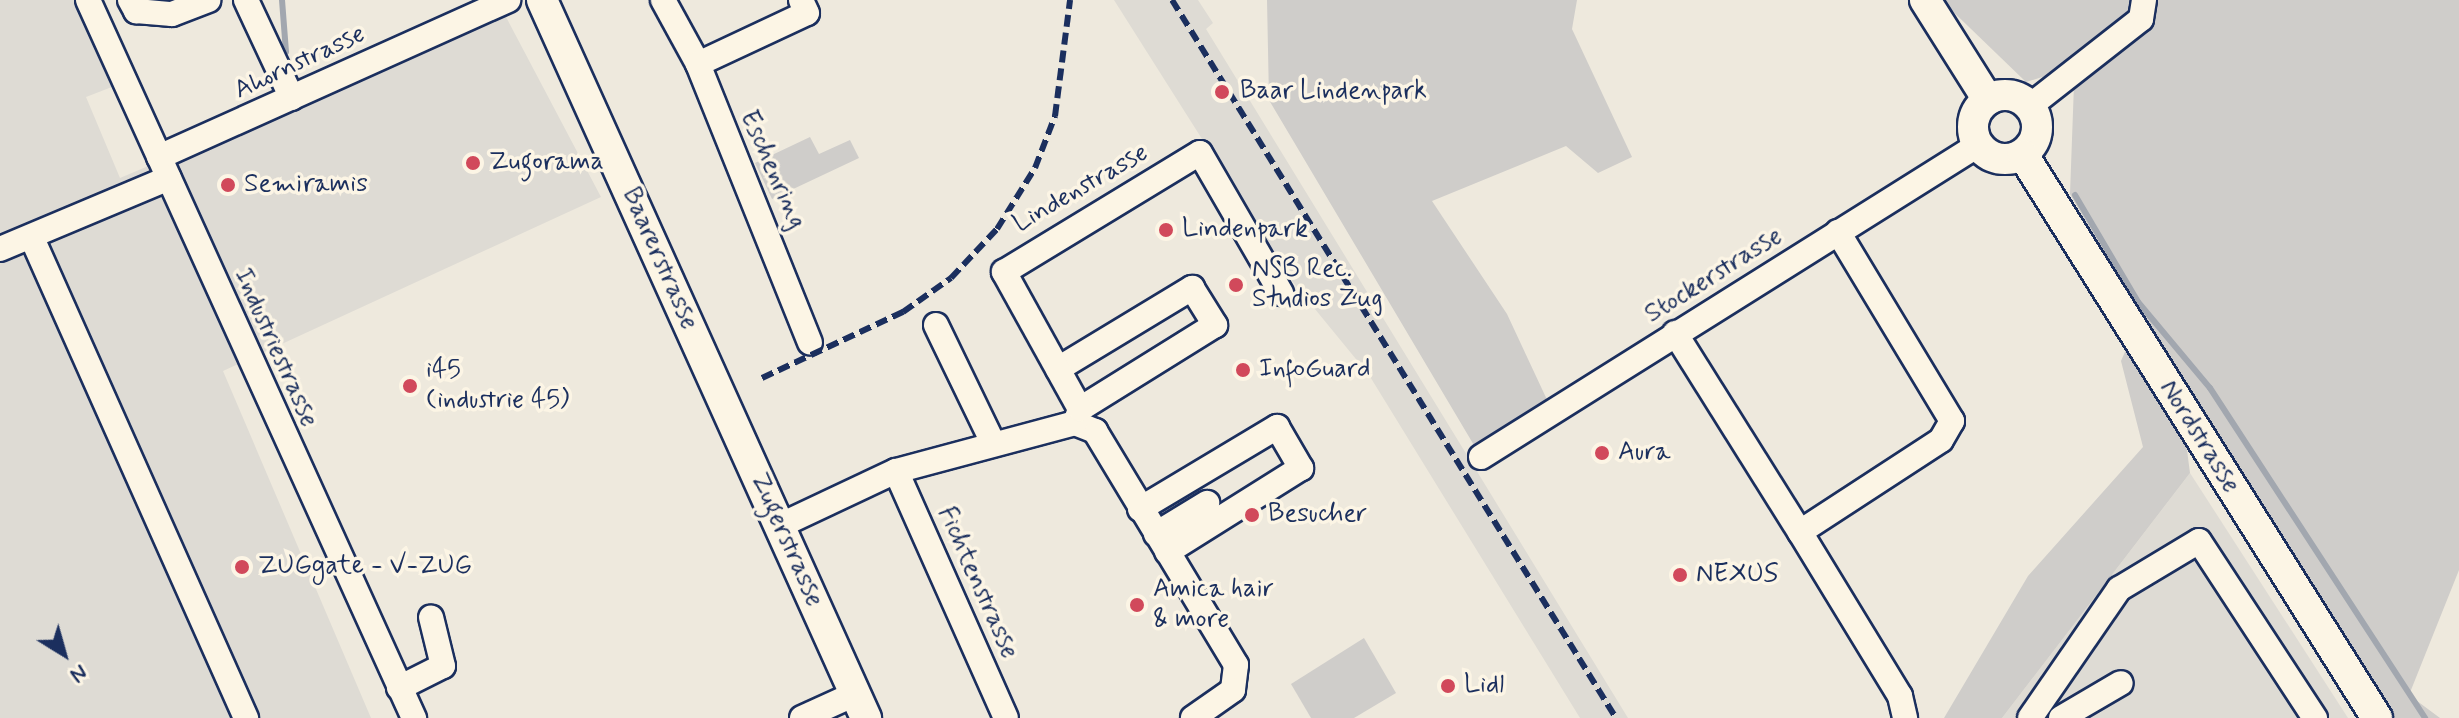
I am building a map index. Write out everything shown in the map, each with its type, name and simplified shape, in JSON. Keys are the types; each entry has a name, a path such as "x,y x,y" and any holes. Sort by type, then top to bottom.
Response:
{"main road":[{"name":"Baarerstrasse","path":"542,0 716,386"},
{"path":"1925,0 1988,100"},
{"path":"2006,95 2030,106 2038,127 2023,155 2001,159 1978,145 1974,118 1988,100 2006,95"},
{"name":"Nordstrasse","path":"2023,155 2377,718"},
{"name":"Zugerstrasse","path":"716,386 860,706"}],"street":[{"name":"Industriestrasse","path":"88,0 414,718"},
{"path":"130,0 136,11 172,14 208,0"},
{"path":"246,0 292,98"},
{"name":"Ahornstrasse","path":"0,249 32,238 292,98 508,0"},
{"name":"Eschenring","path":"663,0 698,64 810,342"},
{"path":"698,64 807,13 801,0"},
{"path":"2030,106 2141,19 2144,0"},
{"name":"Stockerstrasse","path":"1481,457 1978,145"},
{"name":"Lindenstrasse","path":"1193,718 1224,700 1238,678 1095,431 1078,416 1058,369 1004,272 1200,153 1281,293"},
{"path":"1800,532 1941,440 1952,421 1838,232"},
{"path":"32,238 246,718"},
{"path":"779,526 896,471 1078,416 1215,325 1192,288 1058,369"},
{"path":"936,325 992,441"},
{"path":"1675,333 1900,696 1905,718"},
{"path":"1140,509 1277,427 1301,468 1162,543"},
{"name":"Fichtenstrasse","path":"896,471 1006,718"},
{"path":"1162,543 1207,503"},
{"path":"2030,718 2119,589 2186,542 2199,541 2315,718"},
{"path":"399,688 443,666 431,617"},
{"path":"2061,718 2121,683"},
{"name":"Zugerstrasse","path":"802,718 860,706"}],"shaded area":[{"path":"0,0 74,0 117,85 86,97 120,178 505,15 601,197 223,371 371,718 0,718"},
{"path":"1114,0 1198,0 1213,23 1206,29 1628,718 1580,718 1369,375 1292,281"},
{"path":"1267,0 1577,0 1572,29 1632,157 1598,173 1566,146 1432,201 1507,314 1549,404 1481,457 1269,100"},
{"path":"1941,0 2135,0 2133,15 2074,67 2026,82"},
{"path":"2156,0 2459,0 2459,570 2409,695 2440,718 2393,718 2177,374 2190,473 2002,718 1944,718 2028,576 2143,447 2121,361 2140,317 2070,194 2074,84 2151,19"},
{"path":"810,137 819,154 850,140 859,158 772,199 755,163"},
{"path":"2190,473 2348,718 2002,718"},
{"path":"1364,638 1396,693 1354,718 1311,718 1291,684"}],"waterway":[{"path":"282,0 286,52"},
{"path":"2075,195 2138,302 2210,388 2425,718"}],"railway":[{"path":"762,378 903,312 951,278 997,229 1035,168 1055,116 1070,0"},
{"path":"1172,0 1616,718"}],"place":[{"name":"Baar Lindenpark","path":"1222,92"},
{"name":"Zugorama","path":"473,163"},
{"name":"Semiramis","path":"228,185"},
{"name":"Lindenpark","path":"1166,230"},
{"name":"NSB Rec. Studios Zug","path":"1236,285"},
{"name":"InfoGuard","path":"1243,370"},
{"name":"i45 (industrie 45)","path":"410,386"},
{"name":"Aura","path":"1602,453"},
{"name":"Besucher","path":"1252,515"},
{"name":"ZUGgate - V-ZUG","path":"242,567"},
{"name":"NEXUS","path":"1680,575"},
{"name":"Amica hair & more","path":"1137,605"},
{"name":"Lidl","path":"1448,686"}]}
